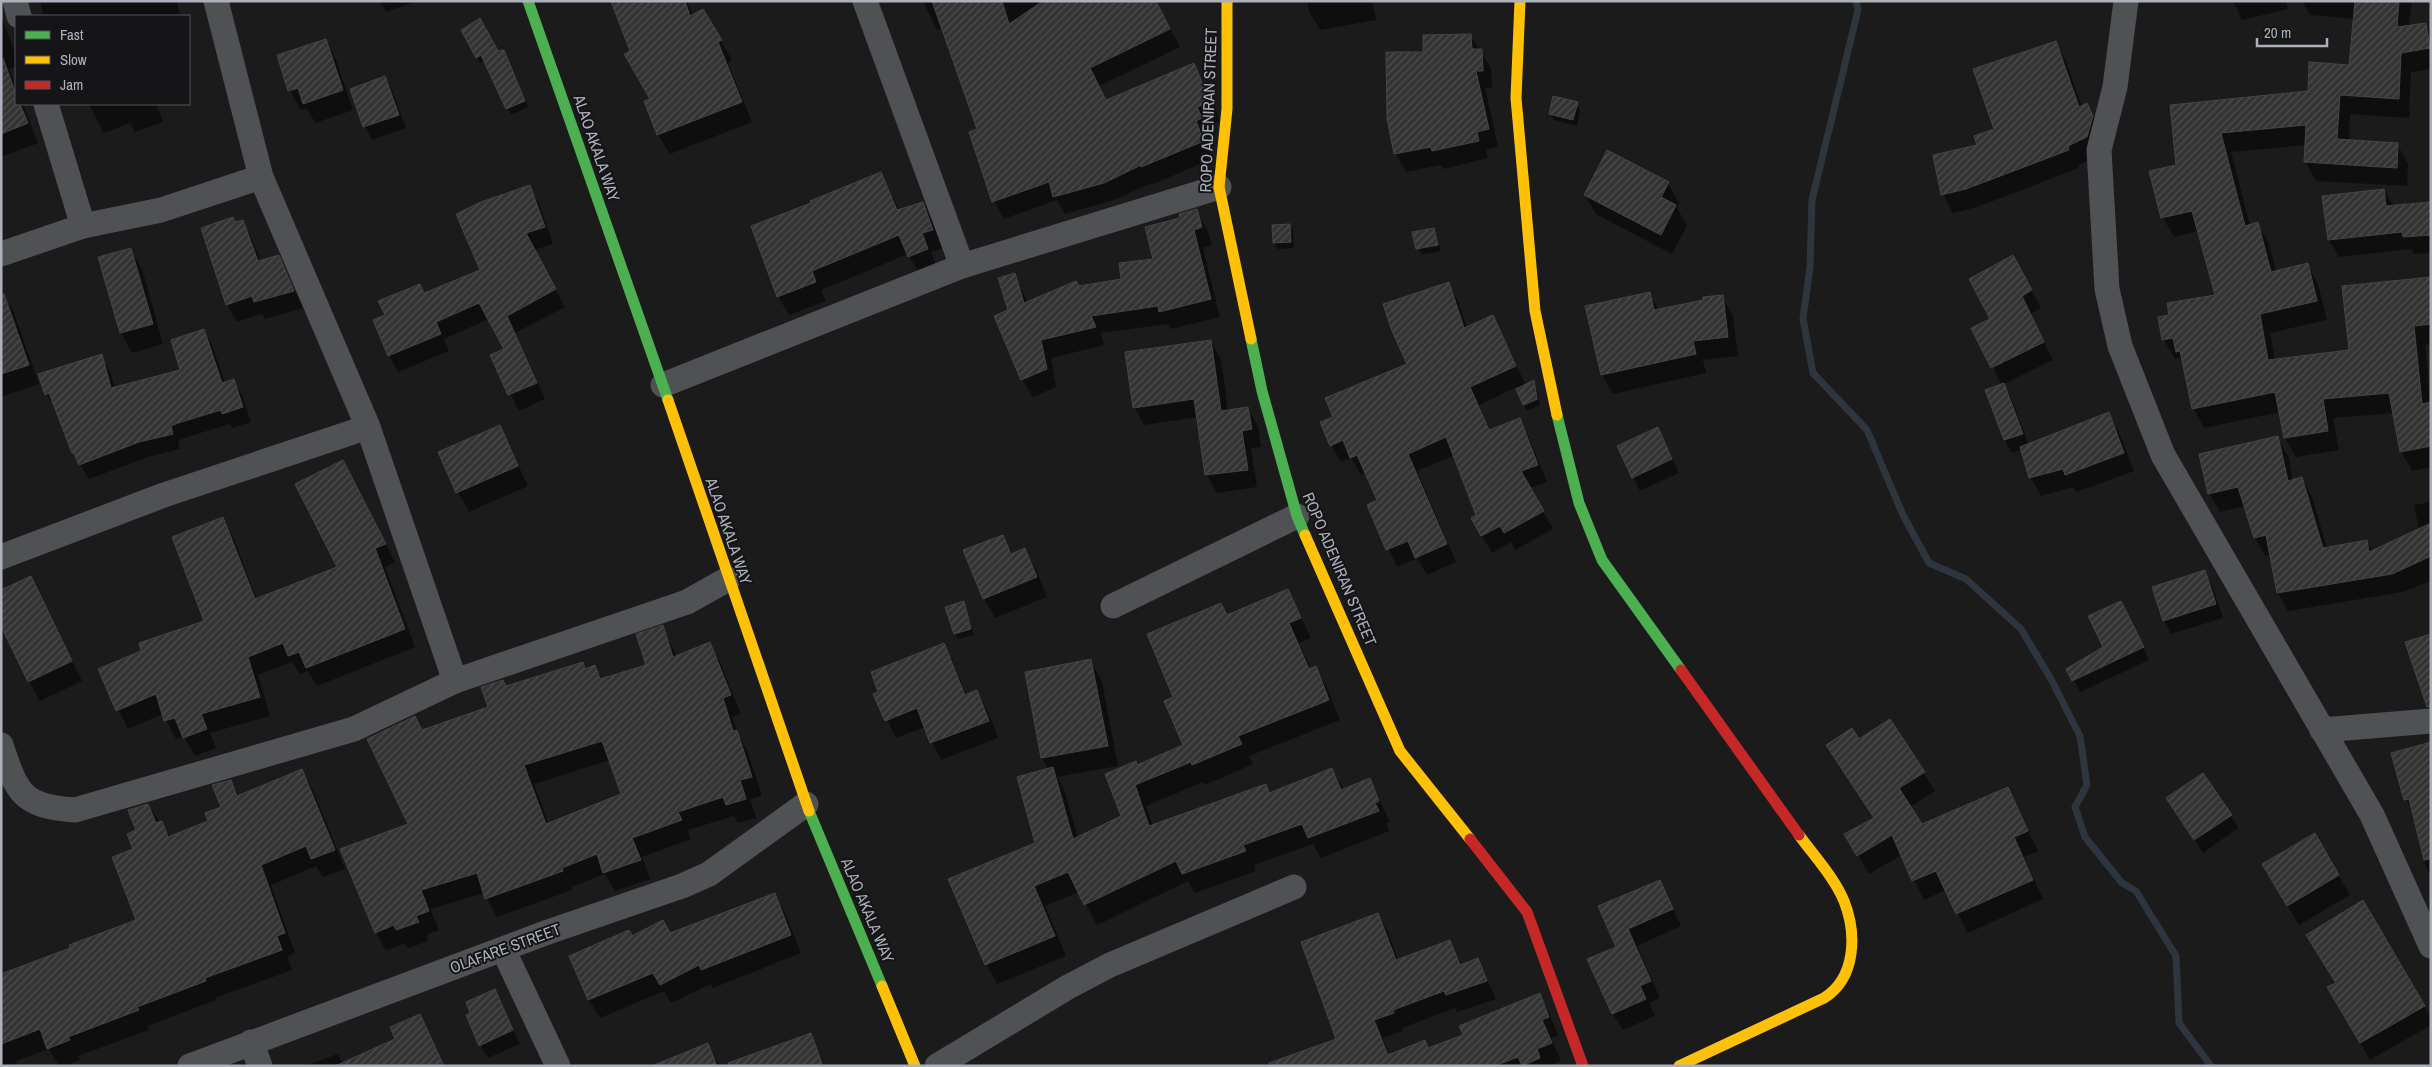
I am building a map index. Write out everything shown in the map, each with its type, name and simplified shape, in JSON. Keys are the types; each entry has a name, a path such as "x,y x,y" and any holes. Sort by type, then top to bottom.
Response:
{"street":[{"path":"15,1 19,15"},
{"path":"216,1 261,177 368,427 455,682"},
{"name":"ALAO AKALA WAY","path":"528,1 663,385 806,804 916,1066"},
{"path":"865,1 962,266"},
{"name":"ROPO ADENIRAN STREET","path":"1227,1 1227,109 1219,187 1262,391 1297,516 1400,751 1527,912 1583,1066"},
{"path":"1520,1 1516,98 1535,311 1562,440 1579,503 1602,560 1832,881 1844,902 1849,923 1849,962 1847,974 1839,987 1824,998 1679,1066"},
{"path":"2126,1 2114,87 2099,150 2107,289 2120,346 2163,456 2372,815 2431,946"},
{"path":"46,105 83,226"},
{"path":"1,254 83,226 160,210 261,177"},
{"path":"663,385 962,266 1219,187"},
{"path":"1,557 164,495 368,427"},
{"path":"1113,606 1297,516"},
{"path":"1,745 14,783 32,802 51,808 75,810 354,729 455,682 687,602 728,579"},
{"path":"2322,730 2431,721"},
{"name":"OLAFARE STREET","path":"190,1066 503,949 682,886 709,874 806,804"},
{"path":"937,1066 1068,987 1110,965 1294,887"},
{"path":"503,949 558,1066"},
{"path":"251,1042 260,1066"}],"building":[{"path":"611,1 685,1 690,16 703,9 722,40 718,42 742,102 657,135 644,101 650,99 624,54 630,51"},
{"path":"932,1 1002,1 1009,24 1043,1 1156,1 1170,29 1090,68 1106,100 1194,63 1211,103 1197,107 1202,118 1196,121 1204,141 1141,167 1141,165 1104,183 1053,197 1049,182 992,202 969,132 977,129"},
{"path":"2355,1 2399,1 2397,27 2426,23 2430,48 2401,53 2399,99 2340,95 2337,139 2398,143 2397,168 2304,162 2306,125 2221,133 2245,226 2258,222 2271,272 2308,263 2317,301 2260,314 2268,360 2349,350 2342,286 2431,277 2431,324 2414,326 2422,404 2431,402 2431,446 2400,452 2389,393 2323,399 2328,431 2284,438 2275,392 2192,409 2180,351 2176,352 2173,338 2162,340 2158,317 2169,315 2167,303 2215,295 2192,211 2161,218 2149,171 2176,165 2170,105 2308,91 2309,62 2349,65"},
{"path":"480,18 498,51 504,50 525,101 506,109 481,55 476,58 461,30"},
{"path":"1471,34 1472,49 1482,49 1483,71 1476,71 1489,129 1477,132 1479,141 1432,151 1431,147 1394,154 1387,119 1386,52 1423,52 1423,35"},
{"path":"326,39 343,90 303,104 298,88 288,91 277,55"},
{"path":"2056,41 2079,107 2087,103 2093,116 2087,137 2068,146 2069,150 1966,189 1941,195 1933,155 1977,145 1974,136 1994,129 1973,69"},
{"path":"3,58 15,91 15,105 20,105 28,123 1,134"},
{"path":"385,76 399,115 363,127 350,89"},
{"path":"1553,96 1578,102 1573,120 1549,114"},
{"path":"1607,150 1669,182 1661,197 1676,205 1661,235 1584,195"},
{"path":"881,172 897,210 923,202 933,230 922,233 928,249 908,257 899,235 812,271 816,282 777,297 751,226 811,203 810,201"},
{"path":"530,185 545,227 526,233 556,289 507,316 537,383 508,395 490,355 504,349 479,303 436,322 441,334 388,356 373,320 385,315 378,301 420,284 424,293 480,270 456,214 481,202"},
{"path":"2384,189 2386,206 2431,202 2431,235 2403,237 2402,232 2328,240 2322,196"},
{"path":"1197,209 1202,227 1194,230 1211,299 1159,312 1158,306 1091,316 1096,327 1041,340 1047,369 1021,380 994,316 1008,310 998,278 1015,273 1024,303 1076,281 1079,286 1121,279 1119,263 1153,259 1145,227 1180,218 1179,214"},
{"path":"233,217 235,222 243,220 258,261 279,255 294,291 254,302 252,296 226,305 201,228"},
{"path":"1290,224 1291,242 1273,243 1272,225"},
{"path":"1434,228 1438,245 1416,249 1412,232"},
{"path":"131,248 153,324 120,333 98,257"},
{"path":"2013,255 2032,290 2022,296 2044,342 1991,368 1971,328 1990,319 1969,279"},
{"path":"1449,282 1464,328 1493,315 1516,366 1470,387 1489,430 1520,418 1538,465 1521,471 1544,511 1504,533 1500,526 1481,536 1471,518 1476,515 1446,437 1408,454 1447,544 1415,558 1408,541 1386,550 1367,505 1377,500 1357,455 1350,458 1343,440 1330,446 1320,422 1333,417 1325,398 1407,364 1392,331 1383,304"},
{"path":"1650,292 1654,310 1703,300 1703,297 1723,295 1728,337 1693,341 1696,354 1601,375 1585,306"},
{"path":"1,294 4,294 29,365 1,374"},
{"path":"204,329 222,383 234,379 243,407 222,414 221,410 178,423 171,426 173,434 139,442 79,465 74,453 72,453 49,393 45,395 38,374 102,354 111,388 180,370 171,340"},
{"path":"1211,340 1221,411 1248,407 1252,429 1242,431 1248,470 1205,475 1194,399 1133,408 1125,352"},
{"path":"1534,380 1537,399 1523,405 1516,389"},
{"path":"2004,383 2023,434 2004,440 1985,390"},
{"path":"2109,412 2124,453 2065,475 2063,469 2029,478 2020,447"},
{"path":"500,425 518,466 456,493 438,452"},
{"path":"1658,427 1672,459 1632,478 1617,446"},
{"path":"2278,436 2288,481 2302,477 2323,548 2367,540 2369,552 2431,523 2431,556 2392,574 2277,593 2266,535 2254,538 2238,487 2208,494 2199,454"},
{"path":"343,460 386,544 375,548 405,629 306,668 299,652 288,656 283,643 248,657 260,697 201,714 207,729 183,738 175,718 164,721 156,694 116,711 98,669 141,651 139,643 204,621 172,537 223,517 255,599 337,567 295,484"},
{"path":"1003,535 1011,554 1025,548 1037,577 983,599 963,550"},
{"path":"2205,570 2216,604 2163,621 2152,587"},
{"path":"31,576 72,661 28,682 1,626 1,590"},
{"path":"1288,589 1301,618 1289,623 1309,669 1316,666 1329,700 1238,736 1242,744 1192,765 1191,762 1135,785 1149,826 1266,784 1269,793 1332,768 1341,790 1370,778 1379,801 1375,803 1379,811 1308,838 1302,824 1243,845 1246,851 1182,874 1176,861 1084,905 1068,872 1034,886 1055,936 985,965 948,879 1035,843 1017,777 1053,767 1073,839 1121,816 1105,774 1136,761 1137,765 1183,745 1164,701 1173,697 1147,634 1221,603 1227,615"},
{"path":"964,601 971,629 954,634 945,607"},
{"path":"2121,601 2144,647 2072,681 2066,669 2103,647 2088,616"},
{"path":"663,625 673,657 710,642 731,695 723,698 733,731 737,730 752,777 740,780 746,799 726,805 723,797 678,812 682,820 632,838 641,860 603,873 597,854 562,868 563,871 485,899 477,873 421,890 429,911 416,916 419,922 396,930 394,925 375,933 340,849 408,824 367,739 415,716 422,730 488,707 481,687 503,680 506,686 583,662 585,669 595,665 600,679 646,665 636,634","holes":["602,741 621,794 546,824 524,765"]},
{"path":"2431,634 2431,707 2427,707 2405,642"},
{"path":"944,643 965,695 977,690 989,721 930,743 917,708 885,721 873,694 878,692 871,672"},
{"path":"1091,659 1108,746 1041,758 1025,672"},
{"path":"1890,719 1925,772 1899,788 1922,824 2008,787 2028,831 2014,837 2033,880 1956,914 1936,871 1912,881 1892,835 1857,856 1844,834 1874,818 1826,745 1852,728 1859,739"},
{"path":"2431,742 2431,859 2424,860 2409,799 2404,800 2391,753"},
{"path":"302,769 335,850 311,859 306,846 261,865 285,933 277,936 282,950 205,978 206,981 137,1007 139,1010 68,1037 70,1040 47,1049 40,1029 1,1044 1,974 70,948 69,945 136,920 112,857 133,849 127,834 136,830 128,810 148,804 156,823 162,821 168,837 208,821 205,813 221,807 212,785 231,780 237,796"},
{"path":"2203,773 2232,815 2194,840 2166,798"},
{"path":"2315,833 2339,875 2287,906 2262,864"},
{"path":"1660,880 1673,909 1628,929 1651,981 1640,986 1646,999 1612,1014 1587,959 1616,947 1598,906"},
{"path":"775,893 791,935 701,970 699,965 660,985 653,973 588,1000 569,956 629,930 632,936 663,920 670,933"},
{"path":"2363,900 2425,1006 2360,1043 2327,987 2336,983 2306,935"},
{"path":"1378,913 1396,960 1450,940 1460,965 1478,958 1487,981 1446,995 1444,991 1393,1010 1394,1013 1374,1020 1388,1055 1425,1040 1428,1048 1463,1035 1459,1026 1540,993 1549,1017 1542,1020 1552,1043 1537,1049 1540,1058 1522,1066 1518,1057 1494,1066 1269,1066 1269,1063 1336,1039 1301,942"},
{"path":"495,989 513,1030 479,1046 466,1015 470,1013 466,1002"},
{"path":"420,1014 444,1066 335,1066 395,1039 390,1027"},
{"path":"811,1033 823,1066 729,1066 728,1063"},
{"path":"708,1043 717,1066 654,1066 654,1065"}],"waterway":[{"path":"1856,1 1858,10 1812,200 1810,267 1803,319 1813,373 1867,430 1903,515 1929,563 1966,579 2021,629 2052,681 2080,736 2087,785 2075,807 2085,837 2122,883 2136,891 2176,956 2179,1023 2211,1066"}],"traffic: fast":[{"path":"528,1 668,400"},
{"path":"1251,339 1262,391 1297,516 1305,535"},
{"path":"1557,415 1579,503 1602,560 1681,670"},
{"path":"809,811 882,986"}],"traffic: slow":[{"path":"1227,1 1227,109 1219,187 1251,339"},
{"path":"1520,1 1516,98 1535,311 1557,415"},
{"path":"668,400 809,811"},
{"path":"1305,535 1400,751 1470,839"},
{"path":"1679,1066 1824,998 1835,989 1842,979 1848,967 1851,954 1851,927 1848,914 1840,892 1799,835"},
{"path":"882,986 915,1066"}],"traffic: jam":[{"path":"1681,670 1799,835"},
{"path":"1470,839 1527,912 1583,1066"}]}
